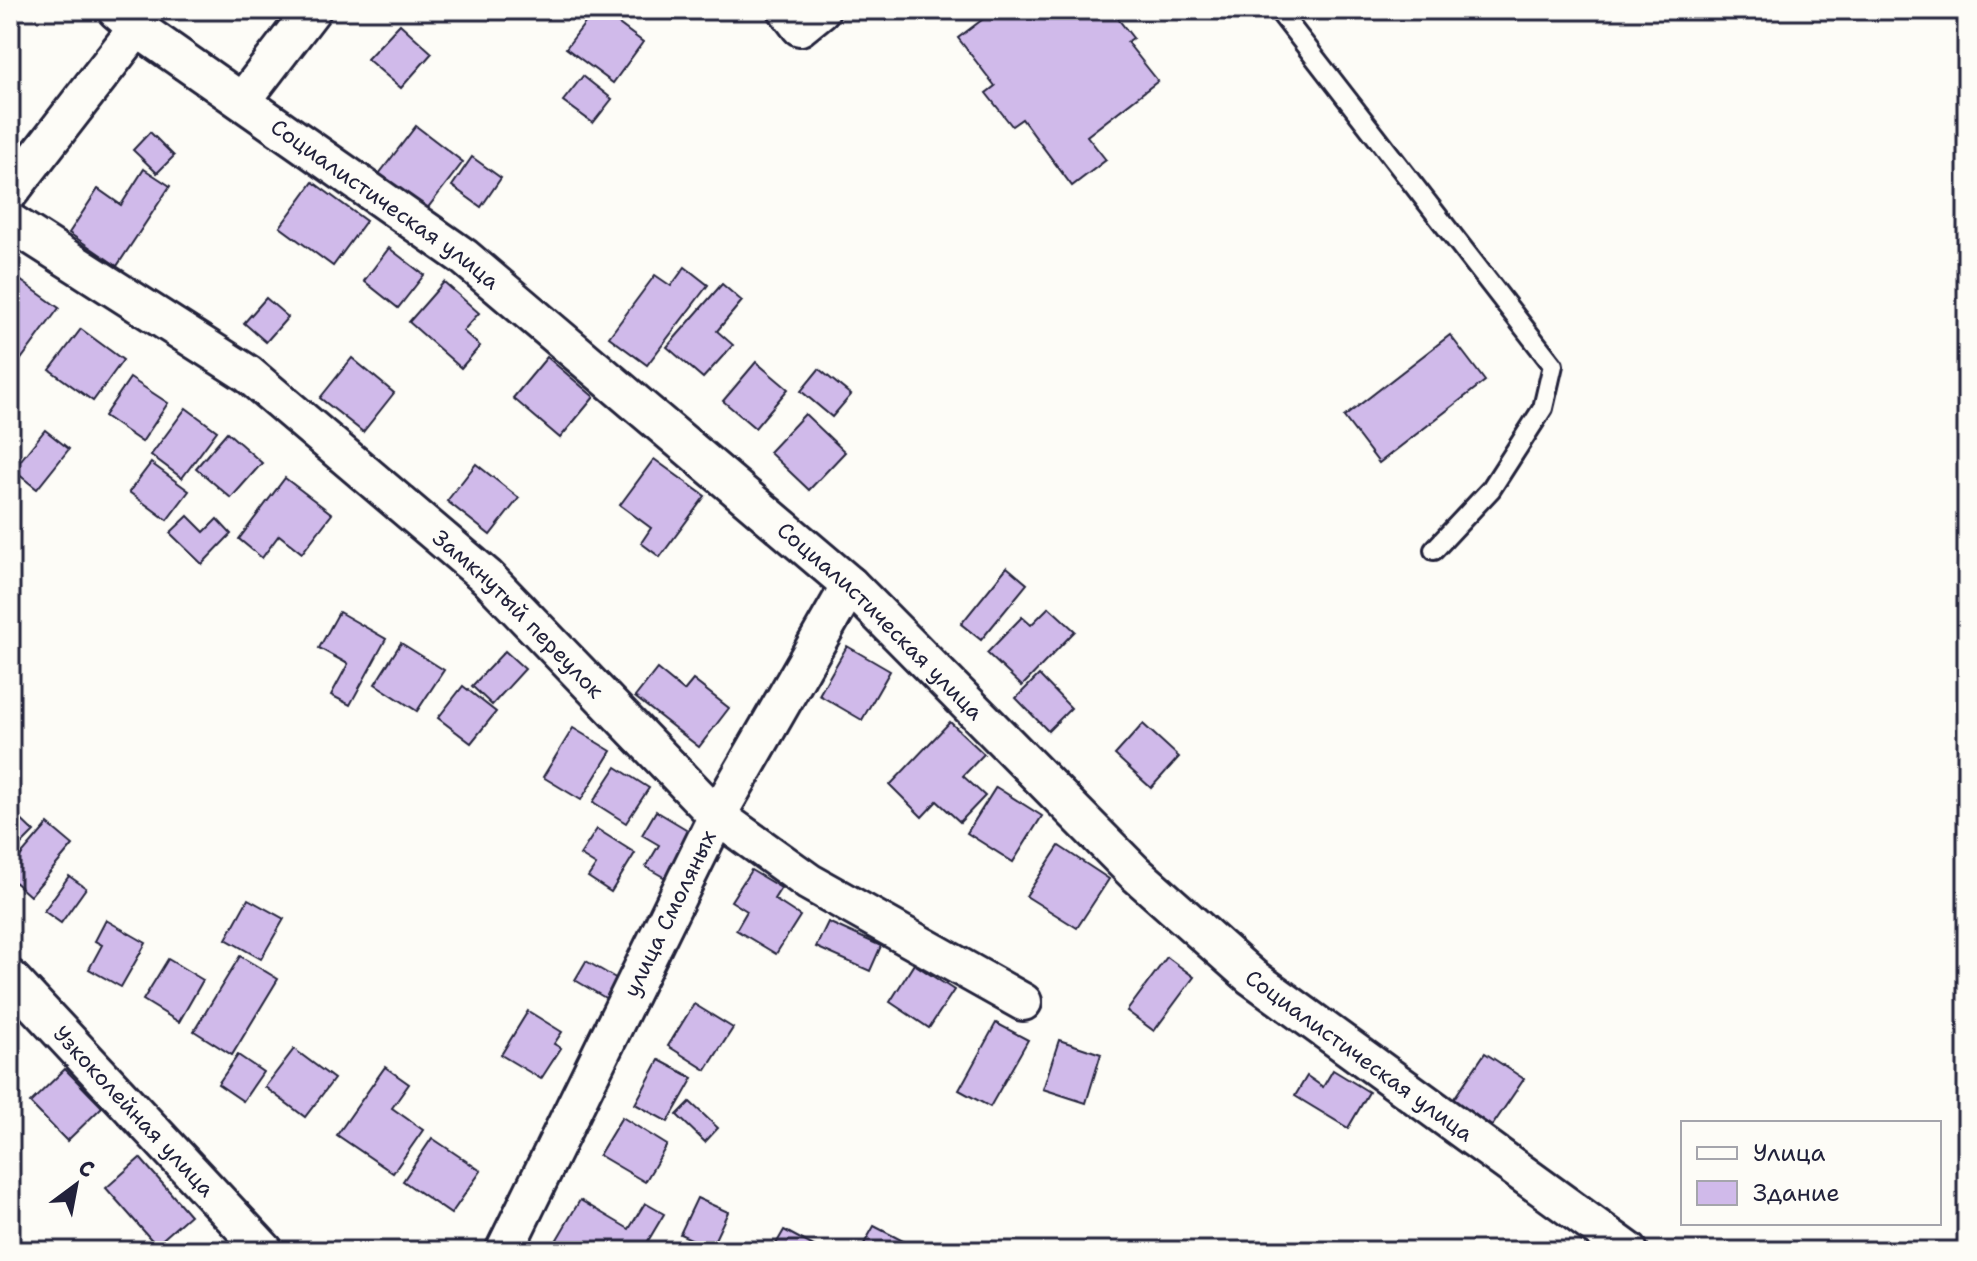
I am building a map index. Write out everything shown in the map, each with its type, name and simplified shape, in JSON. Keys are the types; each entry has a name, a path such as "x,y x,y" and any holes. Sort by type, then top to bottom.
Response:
{"street":[{"path":"243,100 312,10"},
{"path":"10,192 127,19"},
{"name":"Социалистическая улица","path":"127,19 464,257 850,585 1134,872 1252,977 1629,1251"},
{"name":"Замкнутый переулок","path":"10,222 260,384 487,577 717,816 809,882 1023,1002"},
{"name":"улица Смоляных","path":"504,1251 717,816 850,585"},
{"name":"Узкоколейная улица","path":"10,978 261,1249"}],"lane":[{"path":"1278,10 1553,365 1543,408 1536,420 1491,489 1434,550"}],"building":[{"path":"595,10 600,10 643,42 613,83 566,48"},
{"path":"995,10 1111,10 1133,38 1127,42 1158,81 1087,136 1106,160 1072,186 1022,119 1012,126 986,93 995,86 958,38"},
{"path":"400,24 432,53 401,88 367,59"},
{"path":"583,76 612,99 593,123 563,101"},
{"path":"416,126 463,162 426,210 379,174"},
{"path":"150,132 174,156 157,173 133,150"},
{"path":"472,157 501,178 481,207 452,186"},
{"path":"144,169 170,186 117,266 69,233 98,189 121,205"},
{"path":"313,182 366,221 333,266 280,227"},
{"path":"389,248 424,275 398,308 364,281"},
{"path":"685,267 708,285 647,365 609,337 655,275 671,286"},
{"path":"20,280 59,308 19,362 10,355 10,338 16,330 10,326 10,294"},
{"path":"444,282 479,313 463,331 480,346 461,368 409,322"},
{"path":"722,284 742,301 717,331 733,345 703,378 667,347"},
{"path":"266,298 288,317 266,342 244,323"},
{"path":"81,329 123,360 93,401 50,370"},
{"path":"1450,335 1485,381 1379,463 1344,417"},
{"path":"547,357 594,397 560,438 513,398"},
{"path":"352,358 394,393 363,432 320,398"},
{"path":"756,362 788,389 755,428 723,401"},
{"path":"819,369 851,395 832,417 801,391"},
{"path":"130,378 168,403 142,442 104,416"},
{"path":"186,408 217,431 182,478 151,455"},
{"path":"805,414 845,452 809,490 769,452"},
{"path":"45,430 69,449 37,489 13,470"},
{"path":"227,432 262,463 231,498 196,468"},
{"path":"654,459 705,496 660,557 641,543 651,528 620,505"},
{"path":"151,463 189,491 167,520 129,492"},
{"path":"476,464 519,498 490,535 447,501"},
{"path":"285,478 332,514 302,553 279,535 262,558 239,539"},
{"path":"188,516 204,532 217,519 231,534 202,564 170,533"},
{"path":"1007,567 1027,584 981,640 961,624"},
{"path":"1049,607 1075,631 1022,686 987,653 1022,617 1031,625"},
{"path":"339,612 386,639 350,705 331,695 348,664 319,648"},
{"path":"401,643 444,670 417,711 375,684"},
{"path":"847,646 890,671 862,720 819,695"},
{"path":"505,651 525,669 492,705 472,686"},
{"path":"657,669 684,691 693,680 729,708 699,747 635,697"},
{"path":"1039,675 1071,708 1048,731 1016,698"},
{"path":"463,686 496,712 471,743 438,718"},
{"path":"950,722 984,754 963,776 985,796 960,822 937,801 922,817 890,785"},
{"path":"1143,724 1179,757 1151,788 1115,755"},
{"path":"573,728 611,751 581,800 543,777"},
{"path":"616,767 649,788 626,823 593,802"},
{"path":"996,787 1042,816 1013,862 967,833"},
{"path":"10,809 34,832 10,856"},
{"path":"656,811 701,838 674,883 646,867 659,845 642,835"},
{"path":"48,824 73,845 30,896 10,878 10,868"},
{"path":"597,829 635,853 611,892 588,877 596,865 580,855"},
{"path":"1059,846 1109,879 1077,928 1026,896"},
{"path":"751,870 781,888 774,899 800,916 776,954 736,930 747,911 731,901"},
{"path":"69,876 86,888 61,923 44,911"},
{"path":"248,899 284,919 261,959 226,939"},
{"path":"106,920 146,943 121,987 89,969 102,945 95,941"},
{"path":"828,922 881,946 870,971 816,947"},
{"path":"240,956 278,979 232,1055 194,1031"},
{"path":"1167,957 1194,977 1154,1031 1127,1011"},
{"path":"168,959 203,980 179,1022 143,1000"},
{"path":"586,961 619,980 607,999 575,980"},
{"path":"914,964 954,990 929,1028 890,1002"},
{"path":"694,1004 733,1028 706,1070 668,1046"},
{"path":"528,1011 562,1032 554,1044 561,1048 541,1079 501,1055"},
{"path":"996,1023 1028,1040 990,1107 959,1090"},
{"path":"1059,1040 1101,1054 1086,1103 1043,1089"},
{"path":"294,1049 334,1079 305,1117 265,1087"},
{"path":"1485,1053 1524,1079 1492,1126 1453,1100"},
{"path":"238,1055 263,1072 243,1101 218,1084"},
{"path":"659,1060 693,1078 668,1122 635,1104"},
{"path":"385,1067 409,1084 392,1108 423,1130 393,1173 337,1135"},
{"path":"65,1069 102,1107 67,1141 30,1103"},
{"path":"1333,1070 1369,1092 1348,1128 1295,1096 1307,1076 1323,1087"},
{"path":"690,1102 718,1128 705,1142 677,1115"},
{"path":"622,1117 667,1145 645,1182 599,1155"},
{"path":"432,1138 481,1171 451,1214 403,1181"},
{"path":"140,1158 190,1215 156,1245 106,1188"},
{"path":"697,1198 728,1212 711,1248 680,1234"},
{"path":"580,1200 629,1229 645,1203 664,1214 642,1251 562,1251 553,1246"},
{"path":"874,1226 905,1242 900,1251 860,1251"},
{"path":"784,1230 823,1251 772,1251"}]}
